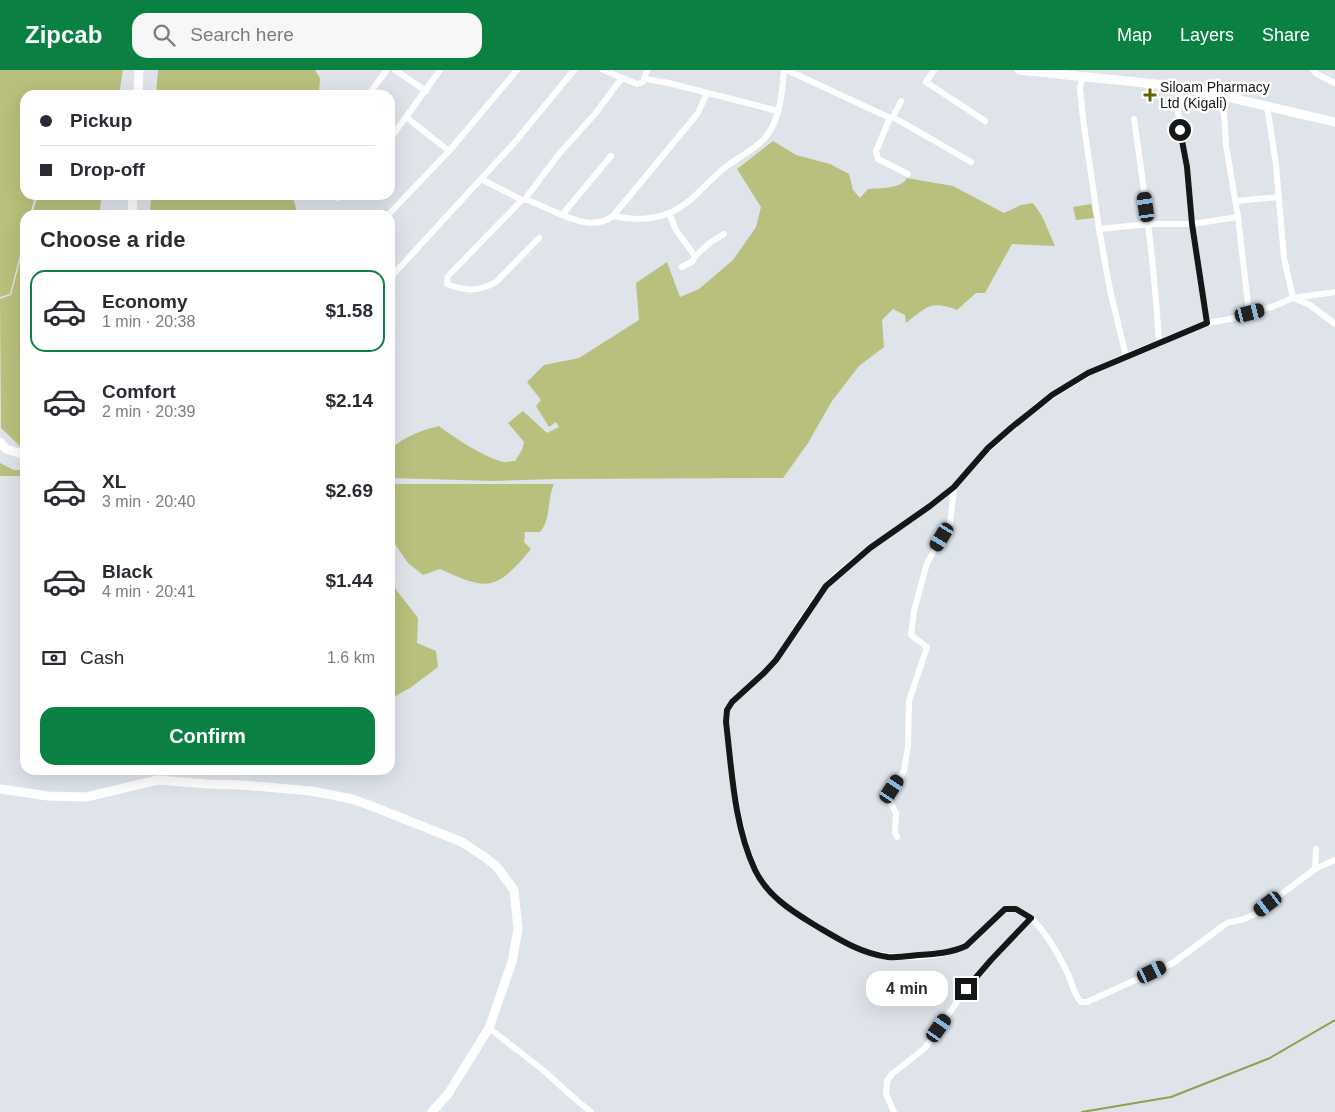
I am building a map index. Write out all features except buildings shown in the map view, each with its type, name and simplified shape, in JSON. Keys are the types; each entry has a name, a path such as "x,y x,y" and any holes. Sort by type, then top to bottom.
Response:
{"main road":[{"path":"138,90 139,70"},
{"path":"1025,71 1082,74 1143,82 1223,96 1335,122"},
{"path":"0,442 6,448 20,453"},
{"path":"0,789 48,796 86,798 158,780 311,790 352,799 462,842 497,867 514,890 516,900 518,929 512,962 489,1028 448,1094 432,1112"}],"street":[{"path":"372,90 387,70"},
{"path":"395,70 426,91"},
{"path":"395,132 440,70"},
{"path":"393,210 449,151 517,70"},
{"path":"395,273 481,179 574,70"},
{"path":"603,70 637,84 643,82 647,70"},
{"path":"613,216 640,219 669,214 680,207 722,170 762,141 771,130 777,117 785,70 891,118 971,162"},
{"path":"934,70 926,82 984,121"},
{"path":"1313,70 1335,83"},
{"path":"1082,74 1080,88 1083,119 1099,228 1110,290 1126,356"},
{"path":"539,238 496,282 489,286 473,290 457,288 447,284 448,276 524,200 559,154 594,115 622,78"},
{"path":"645,79 669,83 778,111"},
{"path":"1181,89 1178,112 1207,323"},
{"path":"481,179 524,200 562,215 585,223 603,222 613,216 698,114 707,93"},
{"path":"1223,96 1226,145 1236,201 1250,313"},
{"path":"901,101 891,118 876,156 878,159 908,174"},
{"path":"1267,106 1275,156 1284,258 1293,298"},
{"path":"406,117 449,151"},
{"path":"1134,119 1149,224 1159,344"},
{"path":"562,215 611,156"},
{"path":"1236,201 1278,197"},
{"path":"669,214 676,230 695,256"},
{"path":"1099,228 1149,224 1192,224 1238,217"},
{"path":"682,267 693,261 695,256 711,242 724,234"},
{"path":"1335,292 1293,298 1272,307 1230,319 1207,323 1088,373 1038,405 988,448 954,487 835,576 811,606 776,660 732,702 727,710 726,722 741,829 756,872 776,899 844,942 860,950 890,957 943,953 966,946 1005,909 1016,909 1031,918 1046,934 1066,970 1076,997 1081,1002 1087,1002 1173,962 1227,923 1255,914 1315,868 1335,860"},
{"path":"1293,298 1310,305 1335,324"},
{"path":"897,837 895,832 896,813 890,802 892,789 904,771 908,747 909,702 927,647 911,635 914,611 927,563 950,524 954,487"},
{"path":"1315,868 1316,849"},
{"path":"894,1112 886,1094 887,1081 892,1074 925,1048 966,989 1031,918"},
{"path":"489,1028 543,1070 574,1100 591,1112"}],"green space":[{"path":"0,70 123,70 120,90 20,90 20,200 34,200 31,210 20,210 20,255 10,294 0,297"},
{"path":"158,70 315,70 320,78 319,90 156,90"},
{"path":"773,141 796,155 830,164 849,174 853,190 860,198 868,189 895,186 904,182 907,178 953,186 1004,213 1021,205 1033,203 1042,216 1055,246 1012,244 985,293 976,293 957,310 941,306 929,307 906,323 905,315 893,309 882,320 884,347 859,366 832,401 808,443 783,478 494,481 395,478 395,446 406,438 427,429 439,426 480,452 504,462 515,461 522,450 524,442 508,423 523,411 547,433 559,427 556,422 549,427 536,406 541,400 527,382 544,365 579,358 639,320 636,283 667,262 680,297 699,289 733,260 756,227 761,207 737,169"},
{"path":"36,200 101,200 100,210 34,210"},
{"path":"151,200 294,200 296,210 150,210"},
{"path":"1091,204 1094,218 1076,220 1073,207"},
{"path":"20,262 20,446 1,428 0,299 11,295"},
{"path":"0,463 14,470 20,470 20,476 0,476"},
{"path":"395,484 554,484 546,522 540,532 525,532 524,542 531,549 509,573 500,579 491,583 481,584 440,569 423,575 408,563 395,544"},
{"path":"395,588 418,618 417,643 436,651 438,667 410,688 395,696"}],"waterway":[{"path":"1082,1112 1171,1097 1270,1058 1335,1020"}],"place":[{"name":"Siloam Pharmacy Ltd (Kigali)","path":"1150,95"}],"route":[{"path":"966,989 1031,918 1016,909 1005,909 966,946 943,953 890,957 860,950 797,914 768,891 756,872 747,850 737,808 726,722 727,710 732,702 776,660 811,606 835,576 954,487 988,448 1038,405 1088,373 1207,323 1192,224 1187,167 1180,130"}]}
